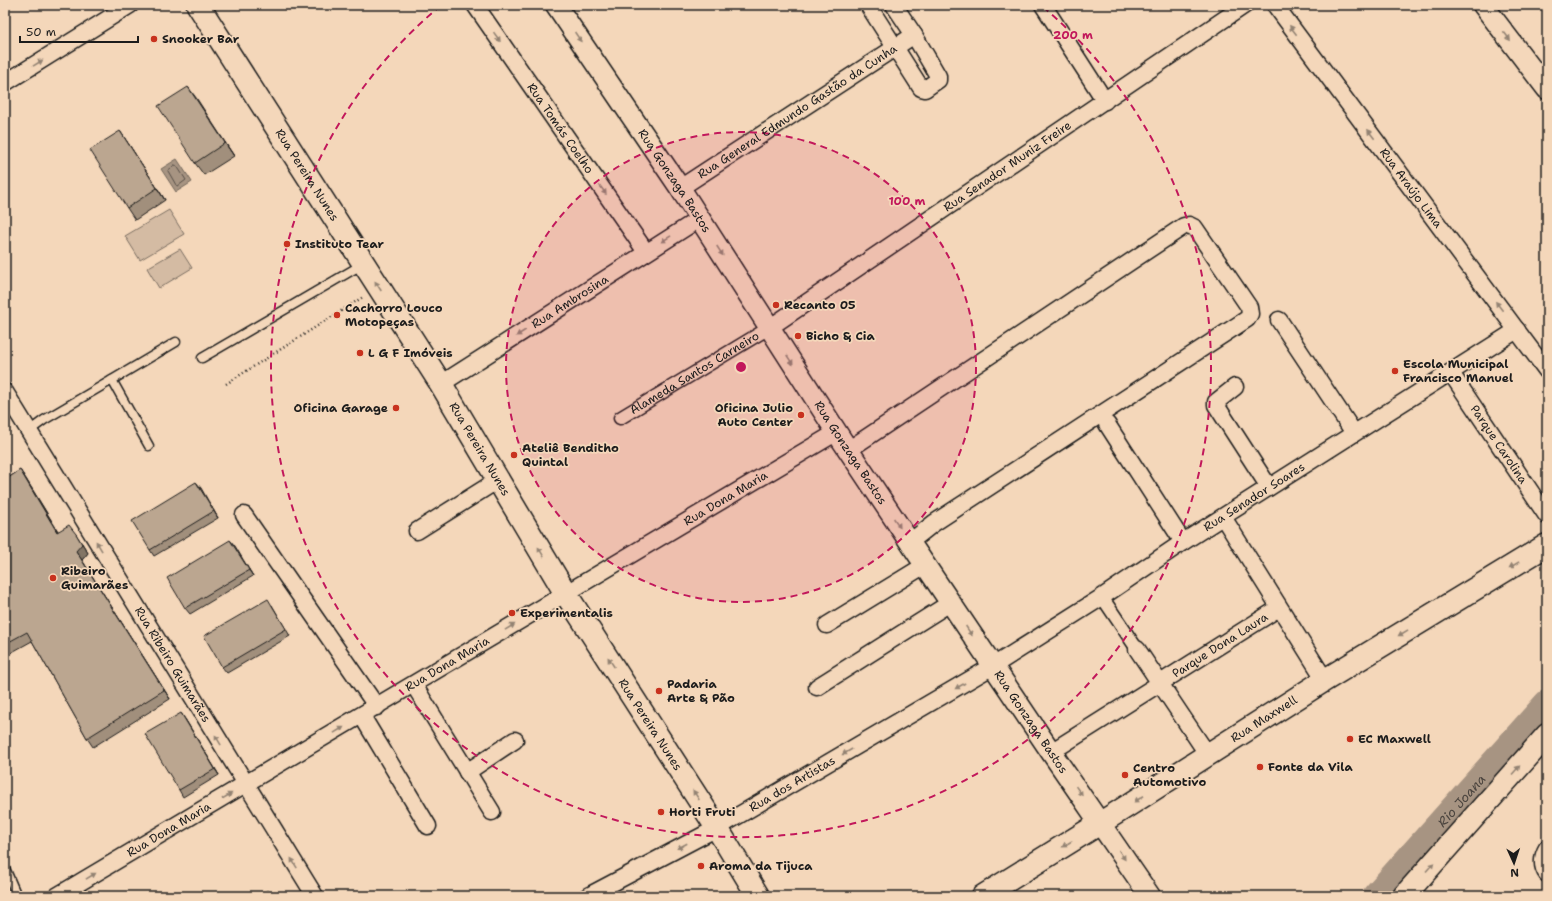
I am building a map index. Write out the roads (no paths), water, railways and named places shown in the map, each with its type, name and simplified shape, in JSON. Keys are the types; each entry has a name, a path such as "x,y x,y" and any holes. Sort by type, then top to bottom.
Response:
{"main road":[{"name":"Rua Pereira Nunes","path":"198,5 441,384 566,594 717,828 758,896"},
{"name":"Rua Maxwell","path":"983,896 1325,680 1547,544"},
{"path":"1404,896 1547,735"}],"street":[{"path":"5,83 130,5"},
{"name":"Rua Tomás Coelho","path":"475,5 646,252"},
{"name":"Rua Gonzaga Bastos","path":"556,5 680,188 848,450 950,603 1150,896"},
{"path":"868,5 921,88 925,89 938,80 938,76 894,5"},
{"path":"1043,5 1105,101"},
{"name":"Rua Senador Muniz Freire","path":"769,328 1105,101 1244,5"},
{"name":"Rua Araújo Lima","path":"1275,5 1547,371"},
{"path":"1483,5 1546,85"},
{"name":"Rua General Edmundo Gastão da Cunha","path":"680,188 914,35"},
{"name":"Rua Ambrosina","path":"441,384 699,219"},
{"path":"848,450 1184,226 1190,225 1195,228 1249,307 1250,314 1247,319 934,524 910,542"},
{"path":"1279,320 1354,433"},
{"name":"Alameda Santos Carneiro","path":"620,418 769,328"},
{"name":"Rua Senador Soares","path":"993,666 1183,542 1517,330"},
{"name":"Parque Carolina","path":"1451,373 1547,516"},
{"path":"1235,387 1216,402 1216,405 1269,487"},
{"name":"Rua Ribeiro Guimarães","path":"5,392 315,896"},
{"path":"1107,424 1183,542"},
{"name":"Rua Dona Maria","path":"57,896 362,716 837,432"},
{"path":"417,531 498,480"},
{"path":"244,515 377,707"},
{"name":"Parque Dona Laura","path":"1223,517 1325,680"},
{"path":"827,625 925,565"},
{"name":"Parque Dona Laura","path":"1102,596 1208,755"},
{"path":"817,687 950,603"},
{"name":"Parque Dona Laura","path":"1051,752 1279,608"},
{"name":"Rua dos Artistas","path":"588,896 717,828 993,666"},
{"path":"414,685 492,812"},
{"path":"362,716 428,826"},
{"path":"467,772 515,740"},
{"path":"1547,848 1544,853 1543,861 1547,874"}],"lane":[{"path":"202,358 364,264"},
{"path":"29,431 44,420 176,342"},
{"path":"112,380 149,446"},
{"path":"5,868 18,896"}],"water":[{"path":"177,159 192,182 176,192 161,169"}],"waterway":[{"name":"Rio Joana","path":"1376,896 1547,704"}],"place":[{"name":"Snooker Bar","path":"154,39"},
{"name":"Instituto Tear","path":"287,244"},
{"name":"Recanto 05","path":"776,305"},
{"name":"Cachorro Louco Motopeças","path":"337,315"},
{"name":"Bicho & Cia","path":"798,336"},
{"name":"L G F Imóveis","path":"360,353"},
{"name":"Escola Municipal Francisco Manuel","path":"1395,371"},
{"name":"Oficina Garage","path":"396,408"},
{"name":"Oficina Julio Auto Center","path":"801,415"},
{"name":"Ateliê Benditho Quintal","path":"514,455"},
{"name":"Ribeiro Guimarães","path":"53,578"},
{"name":"Experimentalis","path":"512,613"},
{"name":"Padaria Arte & Pão","path":"659,691"},
{"name":"EC Maxwell","path":"1350,739"},
{"name":"Fonte da Vila","path":"1260,767"},
{"name":"Centro Automotivo","path":"1125,775"},
{"name":"Horti Fruti","path":"661,812"},
{"name":"Aroma da Tijuca","path":"701,866"}]}
